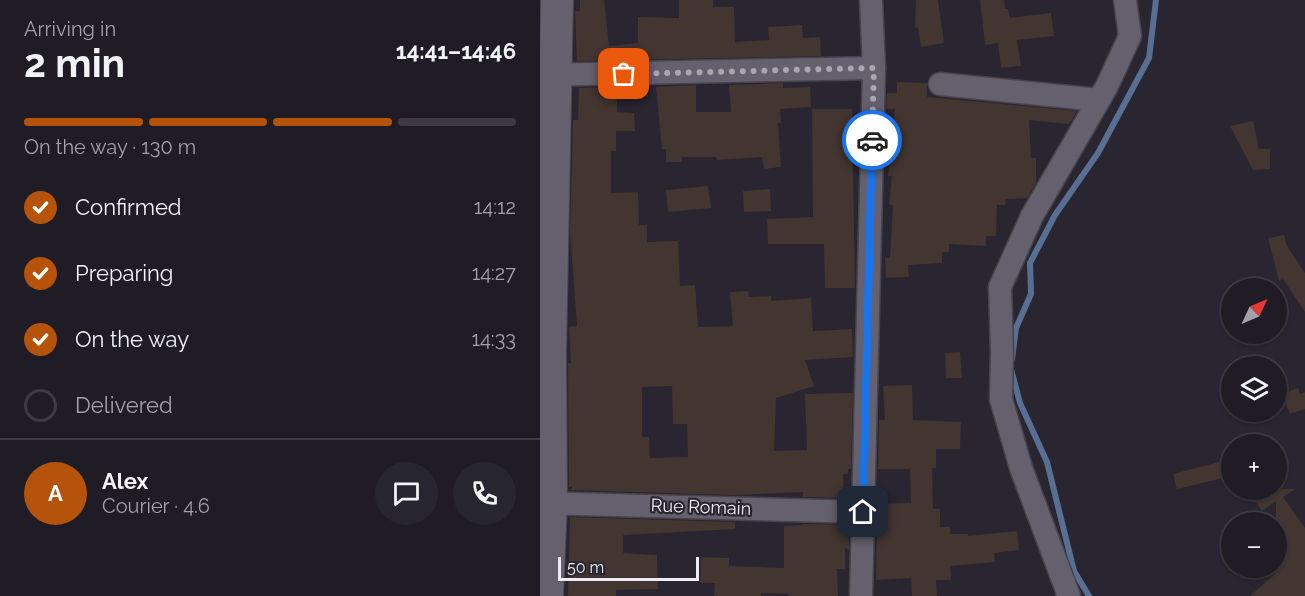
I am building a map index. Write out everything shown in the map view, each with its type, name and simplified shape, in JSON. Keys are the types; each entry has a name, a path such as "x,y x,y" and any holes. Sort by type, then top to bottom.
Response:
{"main road":[{"path":"547,596 545,503 550,353 548,75 557,0"}],"street":[{"path":"861,596 874,68 872,0"},
{"path":"1069,596 1021,468 1001,399 1000,287 1032,216 1099,100 1130,36 1125,0"},
{"path":"548,75 874,68"},
{"path":"940,84 1099,100"},
{"name":"Rue Romain","path":"545,503 863,512"}],"building":[{"path":"580,0 604,0 609,46 638,43 638,17 679,18 679,0 713,0 713,7 734,7 735,42 769,40 768,27 802,25 803,38 820,37 821,56 577,61 575,11 580,11"},
{"path":"916,0 938,0 944,43 921,47 918,28 915,27"},
{"path":"980,0 1004,0 1005,9 1008,9 1010,18 1051,13 1054,36 1017,40 1021,66 1001,68 998,43 985,45"},
{"path":"897,82 927,83 927,97 1077,111 1069,124 1029,120 1031,158 1036,158 1036,183 1027,198 1005,199 1006,205 997,205 996,236 986,236 986,246 949,244 949,252 942,252 942,263 908,265 909,277 886,278 885,258 890,258 893,205 889,204 892,176 888,176 895,109 886,109 887,93 897,93"},
{"path":"783,83 783,88 810,87 811,107 780,109 781,123 778,123 781,167 764,169 762,157 717,160 716,157 682,157 682,162 666,162 666,149 662,149 656,87 696,85 696,112 731,112 729,85"},
{"path":"617,87 617,112 634,113 635,131 616,131 616,151 611,151 611,193 638,192 639,225 647,225 647,242 678,241 680,286 695,285 698,327 733,326 730,292 748,291 749,297 771,296 771,301 811,298 813,331 852,329 853,357 805,360 814,386 776,398 774,451 807,450 805,394 853,393 851,469 848,469 848,474 843,474 844,498 803,497 803,492 733,495 571,490 572,487 569,487 568,363 571,363 569,327 577,326 570,232 573,120 578,120 579,88","holes":["672,386 673,424 687,424 688,457 650,458 649,437 642,437 642,387"]},
{"path":"812,109 852,109 855,288 825,288 824,244 768,244 767,219 813,217"},
{"path":"1253,121 1259,149 1270,149 1270,169 1253,170 1230,126"},
{"path":"708,186 711,208 668,212 666,190"},
{"path":"770,189 771,211 744,212 743,191"},
{"path":"1284,235 1287,246 1305,273 1305,312 1287,285 1287,278 1278,278 1268,238"},
{"path":"960,352 962,378 946,378 945,353"},
{"path":"912,385 913,420 961,422 960,449 936,449 936,468 932,468 933,509 940,509 940,527 950,527 950,534 968,534 968,536 1017,531 1019,550 994,553 995,562 950,566 951,580 936,580 937,596 912,596 911,578 876,580 877,504 911,503 910,469 878,469 879,420 885,420 883,386"},
{"path":"1298,388 1300,394 1305,392 1305,409 1290,414 1287,406 1287,392"},
{"path":"1219,462 1221,478 1177,489 1173,474"},
{"path":"1254,500 1285,500 1305,528 1305,596 1250,596 1270,578 1287,578 1287,512 1276,512 1276,501 1262,511"},
{"path":"570,517 735,522 735,529 623,535 623,553 657,555 658,589 616,590 616,596 568,596"},
{"path":"849,525 849,550 845,548 845,569 837,569 838,596 789,596 789,594 761,593 761,596 714,596 715,583 700,583 701,557 729,558 729,566 784,568 784,526"}],"waterway":[{"path":"1012,359 1016,328 1031,294 1030,263 1055,215 1098,153 1149,58 1156,0"},
{"path":"1011,369 1020,403 1047,462 1074,571 1089,596"}],"way so far":[{"path":"624,74 874,68 872,140"}],"route":[{"path":"863,512 872,140"}]}
